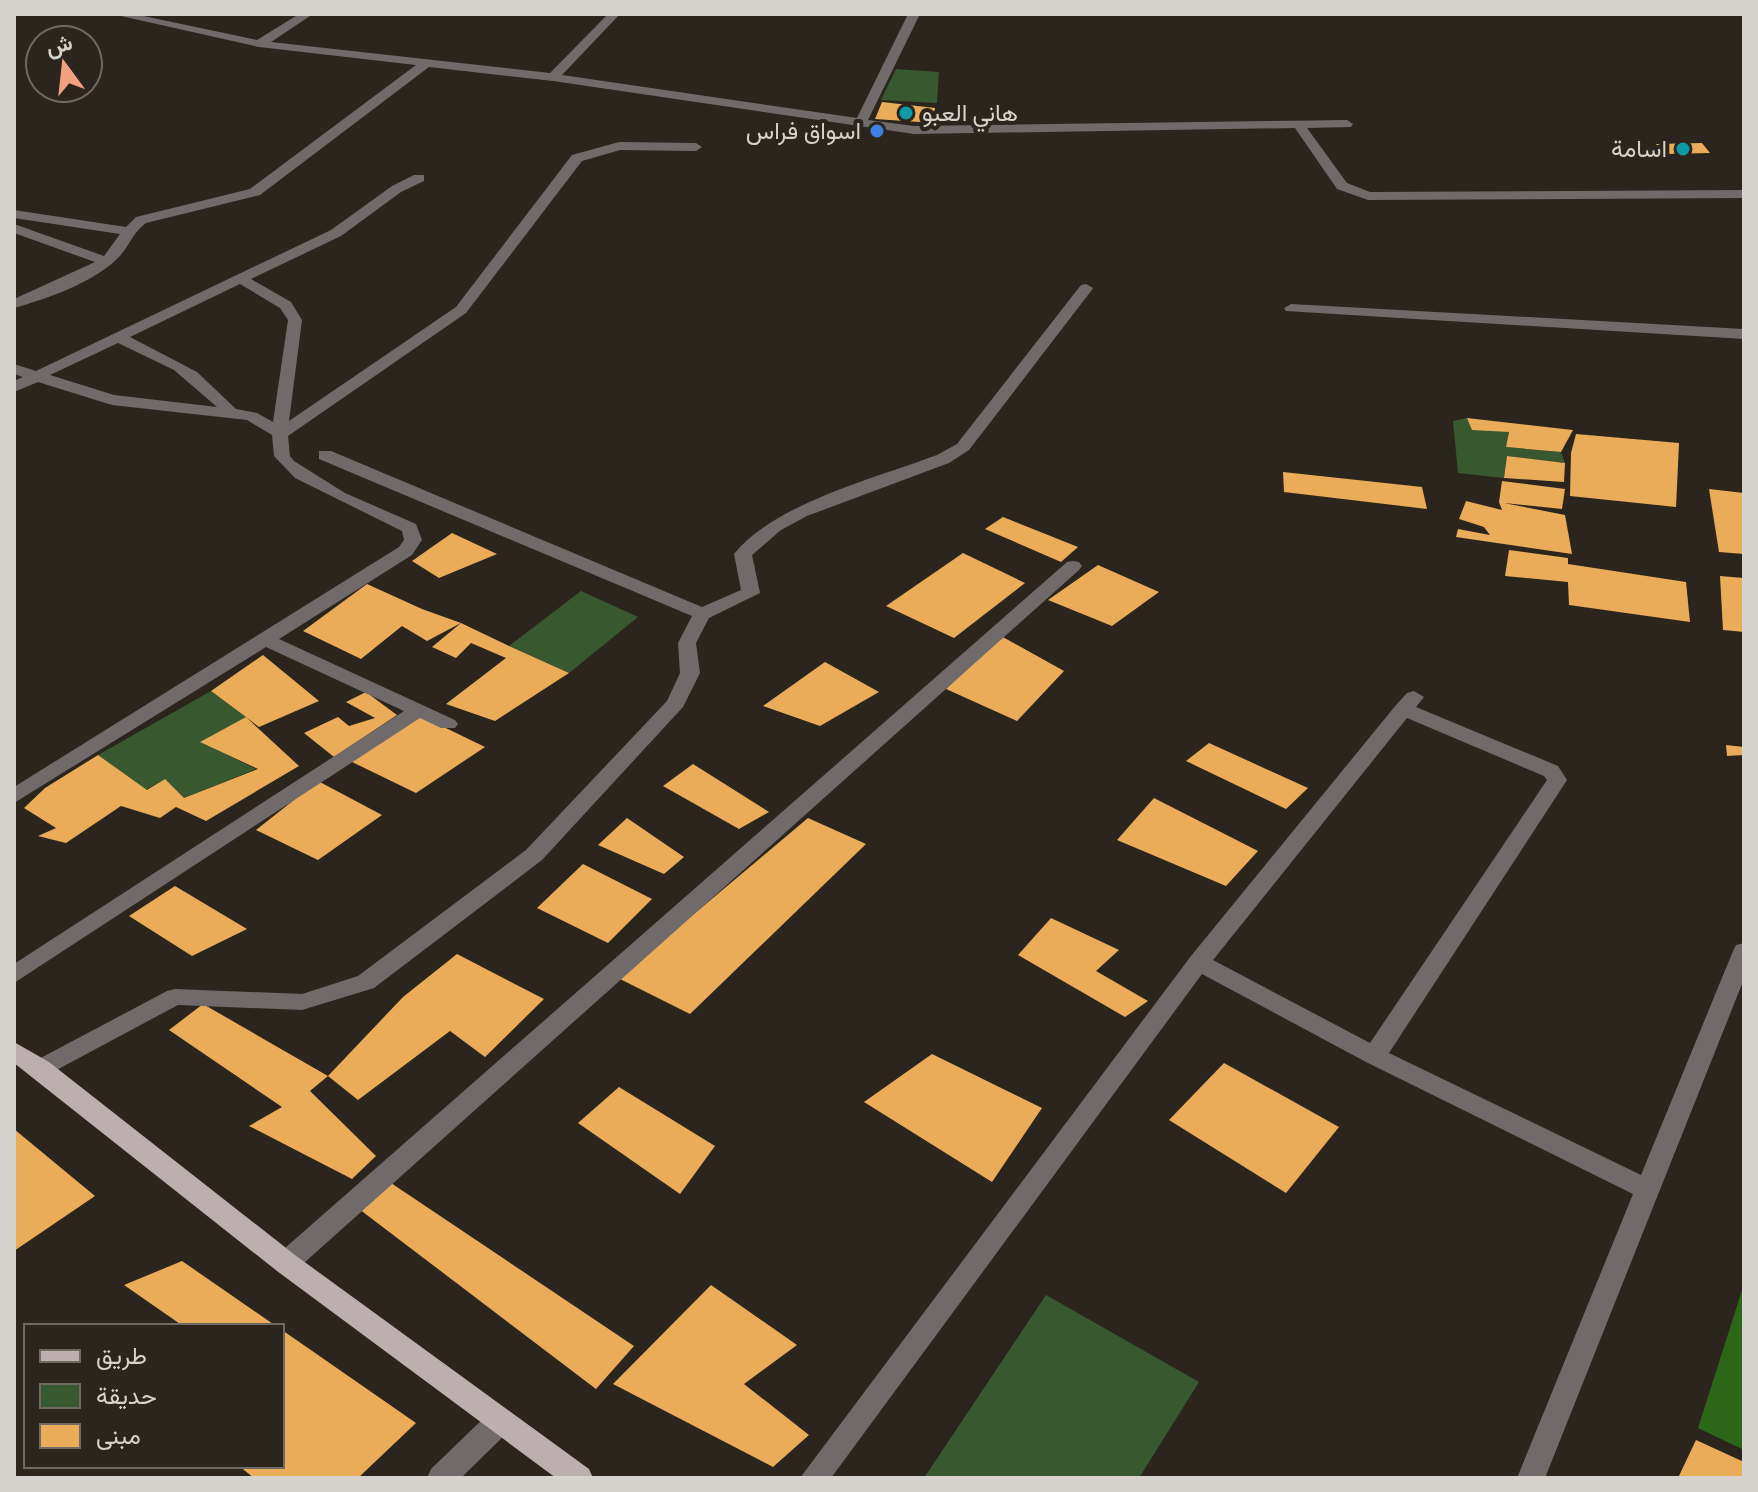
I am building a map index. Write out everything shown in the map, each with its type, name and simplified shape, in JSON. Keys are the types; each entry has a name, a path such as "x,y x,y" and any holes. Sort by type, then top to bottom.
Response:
{"main road":[{"path":"14,1051 41,1068 286,1263 579,1478"}],"street":[{"path":"118,14 259,44 553,77 860,124 945,131 1347,124"},
{"path":"259,44 307,14"},
{"path":"553,77 614,14"},
{"path":"860,124 914,14"},
{"path":"14,304 106,261 120,248 127,231 153,216 230,201 255,192 425,64"},
{"path":"1300,127 1342,186 1368,196 1744,194"},
{"path":"281,434 461,310 577,158 619,146 696,147"},
{"path":"14,387 243,280 349,226 390,191 419,178"},
{"path":"14,214 127,231"},
{"path":"14,228 106,261"},
{"path":"14,796 406,551 413,540 410,528 288,467 282,459 281,434 295,320 286,305 243,280"},
{"path":"41,1068 175,997 302,1002 366,982 534,855 676,703 690,673 687,643 702,614 751,593 743,554 775,526 801,512 943,459 971,441 1086,288"},
{"path":"1291,308 1744,334"},
{"path":"119,338 183,366 209,387 229,411"},
{"path":"14,369 34,378 112,400 229,411 268,424 281,434"},
{"path":"325,455 702,614"},
{"path":"286,1263 1073,566"},
{"path":"264,639 448,724"},
{"path":"814,1478 1199,962 1408,703 1551,771 1557,780 1374,1056"},
{"path":"14,975 419,710"},
{"path":"1531,1478 1744,951"},
{"path":"1199,962 1374,1056 1647,1189"},
{"path":"441,1478 500,1421"}],"green space":[{"path":"896,69 939,72 937,103 881,100"},
{"path":"1467,418 1509,432 1506,447 1561,452 1565,463 1507,456 1504,478 1458,473 1453,421"},
{"path":"581,591 638,617 569,673 509,646"},
{"path":"211,691 246,717 201,742 256,769 184,798 165,779 146,790 98,755"},
{"path":"1744,1284 1744,1450 1698,1428"},
{"path":"1046,1295 1199,1382 1139,1478 924,1478"}],"building":[{"name":"هاني العبو","path":"882,102 935,108 934,123 875,119"},
{"name":"اسامة","path":"1702,143 1710,153 1664,154 1656,144"},
{"path":"1467,418 1573,430 1561,452 1506,447 1509,432 1472,430"},
{"path":"1576,434 1679,443 1676,507 1570,496 1571,453"},
{"path":"1507,456 1565,463 1564,482 1504,478"},
{"path":"1283,472 1422,487 1427,509 1284,492"},
{"path":"1502,481 1565,489 1562,509 1504,503 1565,515 1572,554 1456,537 1458,529 1490,535 1484,527 1459,519 1466,501 1502,510 1499,502"},
{"path":"1709,489 1744,493 1744,554 1719,552"},
{"path":"1003,517 1078,547 1061,562 985,529"},
{"path":"452,533 497,554 439,578 412,561"},
{"path":"1509,550 1568,558 1568,564 1686,582 1690,622 1569,605 1568,582 1505,576"},
{"path":"963,553 1025,583 954,638 886,606"},
{"path":"1098,565 1159,592 1112,626 1048,600"},
{"path":"1720,576 1744,578 1744,632 1723,630"},
{"path":"367,584 461,623 427,641 402,626 361,659 303,631"},
{"path":"461,623 569,673 495,721 446,704 506,658 471,643 456,658 432,647"},
{"path":"1001,636 1064,671 1017,721 946,689"},
{"path":"263,655 319,701 259,727 211,691"},
{"path":"825,662 879,692 820,726 763,706"},
{"path":"366,692 397,715 334,757 304,733 338,717 349,726 375,718 346,702"},
{"path":"419,715 485,747 416,793 350,761"},
{"path":"246,717 299,766 206,821 176,807 160,818 121,806 66,843 38,836 56,828 24,808 45,788 98,755 147,790 165,779 184,798 258,769 200,742"},
{"path":"1209,743 1308,788 1286,809 1186,761"},
{"path":"1726,745 1744,747 1744,755 1727,756"},
{"path":"693,764 769,812 739,829 663,786"},
{"path":"318,781 382,815 318,860 256,830"},
{"path":"1154,798 1258,851 1226,886 1117,840"},
{"path":"627,818 684,857 664,874 598,845"},
{"path":"808,818 866,844 690,1014 618,978"},
{"path":"583,864 652,899 608,943 537,908"},
{"path":"175,886 247,929 192,956 129,916"},
{"path":"1051,918 1119,950 1096,971 1148,1001 1125,1017 1018,955"},
{"path":"457,954 544,999 485,1057 450,1031 358,1100 328,1076 403,997"},
{"path":"203,1004 328,1076 310,1091 376,1156 352,1179 249,1126 282,1107 169,1030"},
{"path":"932,1054 1042,1108 992,1182 864,1102"},
{"path":"1224,1063 1339,1127 1286,1193 1169,1120"},
{"path":"619,1087 715,1146 680,1194 578,1123"},
{"path":"14,1129 95,1196 14,1251"},
{"path":"391,1183 634,1346 596,1389 359,1209"},
{"path":"182,1261 273,1324 180,1324 124,1285"},
{"path":"711,1285 797,1345 744,1384 809,1435 773,1467 613,1384"},
{"path":"284,1331 416,1423 358,1478 254,1478 242,1468 284,1468"},
{"path":"1696,1440 1744,1462 1744,1478 1678,1478"}],"place":[{"name":"هاني العبو","path":"906,113"},
{"name":"اسواق فراس","path":"877,131"},
{"name":"اسامة","path":"1683,149"}]}
